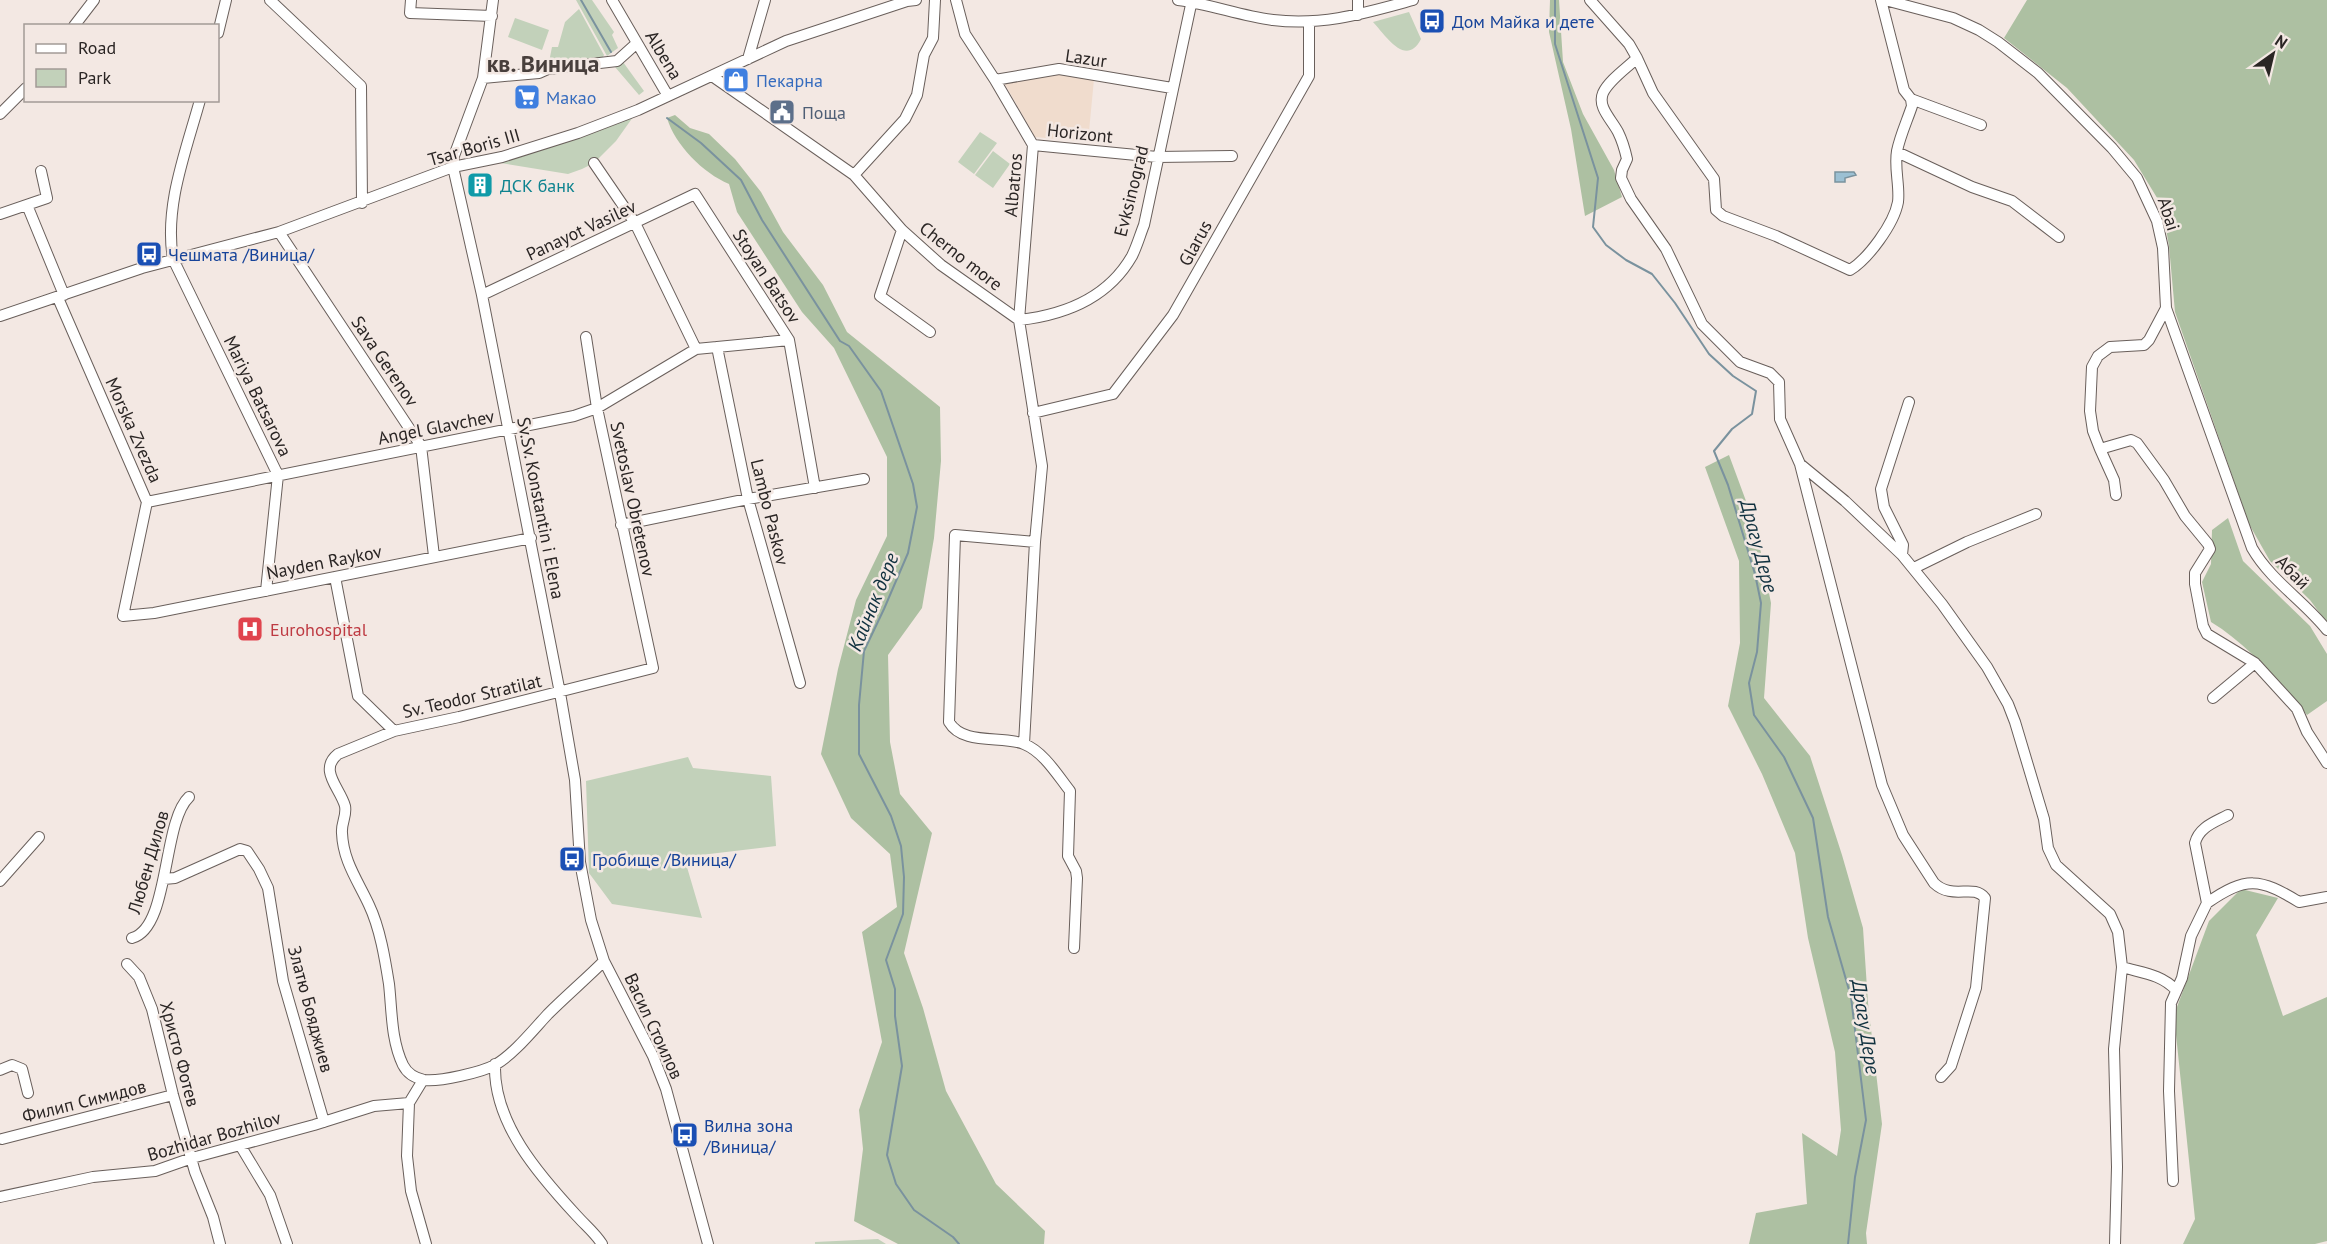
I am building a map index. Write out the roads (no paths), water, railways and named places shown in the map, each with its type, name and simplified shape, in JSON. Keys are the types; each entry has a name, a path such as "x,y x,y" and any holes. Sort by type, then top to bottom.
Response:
{"street":[{"path":"76,24 94,0"},
{"path":"219,29 226,0"},
{"path":"270,0 361,86 362,203"},
{"path":"411,0 410,13 492,16"},
{"path":"453,167 454,156 483,78 493,0"},
{"name":"Albena","path":"612,0 668,96"},
{"path":"748,59 765,0"},
{"name":"Tsar Boris III","path":"0,316 173,259 279,232 362,203 453,167 502,157 578,133 668,96 786,41 916,0"},
{"path":"854,175 905,119 917,95 924,55 933,38 935,0"},
{"name":"Albatros","path":"956,0 964,34 995,80 1033,145 1018,320"},
{"path":"1178,0 1192,1 1272,20 1309,21 1330,21 1412,0"},
{"path":"1358,0 1358,15"},
{"path":"1590,0 1629,44 1653,93 1714,179 1716,210 1724,216 1850,270 1879,241 1895,209 1898,201 1897,152 1912,106 1911,99 1904,90 1883,0"},
{"name":"Abai","path":"1883,0 1953,18 1980,30 2038,72 2112,148 2137,178 2157,221 2163,248 2166,308"},
{"name":"Evksinograd","path":"1018,320 1046,317 1092,298 1122,271 1132,255 1143,225 1192,1"},
{"name":"Glarus","path":"1033,413 1113,394 1173,315 1309,76 1309,21"},
{"path":"483,78 539,73 548,69 617,61 637,44"},
{"path":"1637,58 1608,86 1601,100 1603,108 1617,131 1627,159 1621,178 1631,199 1666,249 1702,324 1740,362 1770,373 1779,382 1780,419 1800,464 1882,785 1903,835 1934,883 1941,890 1952,893 1975,891 1981,893 1985,898 1976,988 1951,1066 1941,1077"},
{"name":"Lazur","path":"995,80 1059,69 1172,88"},
{"name":"Cherno more","path":"712,76 854,175 902,230 941,266 1018,320"},
{"path":"0,114 24,90"},
{"path":"1911,99 1982,125"},
{"path":"173,259 170,236 173,199 199,102"},
{"name":"Horizont","path":"1033,145 1157,157 1232,156"},
{"path":"1897,152 1972,187 2013,201 2059,237"},
{"path":"594,164 635,222 696,349"},
{"name":"Sv.Sv. Konstantin i Elena","path":"453,167 482,295 560,693 575,780 580,858"},
{"path":"0,214 47,198 41,171"},
{"name":"Panayot Vasilev","path":"482,295 695,194"},
{"name":"Stoyan Batsov","path":"695,194 789,340 815,488"},
{"name":"Morska Zvezda","path":"30,204 61,296 147,502 123,616"},
{"path":"902,230 880,296 930,332"},
{"name":"Sava Gerenov","path":"279,232 421,446 434,556"},
{"name":"Mariya Batsarova","path":"173,259 278,475 266,591"},
{"path":"2116,495 2114,480 2093,431 2090,411 2092,367 2098,356 2110,347 2144,345 2166,308"},
{"name":"Абай","path":"2166,308 2252,548 2260,562 2327,630"},
{"path":"1018,320 1042,465 1035,542 1024,744"},
{"name":"Svetoslav Obretenov","path":"586,337 597,408 653,668"},
{"name":"Angel Glavchev","path":"147,502 574,416 597,408 696,349 789,340"},
{"name":"Lambo Paskov","path":"717,347 748,499 800,683"},
{"path":"1902,555 1903,545 1884,507 1881,489 1909,402"},
{"path":"2100,449 2131,440 2137,443 2164,480 2185,516 2210,549 2195,573 2203,626 2207,634 2255,663 2297,709 2307,732 2327,763"},
{"path":"1800,464 1845,501 1914,568 1987,667 2008,704 2035,784 2044,819 2048,848 2056,865 2110,914 2118,932 2122,967 2114,1049 2115,1244"},
{"path":"621,525 748,499 864,479"},
{"path":"1914,568 1966,542 2036,514"},
{"path":"1035,542 955,535 950,722 958,733 1024,744 1046,761 1070,791 1068,856 1077,878 1074,948"},
{"name":"Nayden Raykov","path":"123,616 154,613 531,538"},
{"name":"Sv. Teodor Stratilat","path":"335,577 358,696 394,730 560,693 653,668"},
{"path":"2213,698 2255,663"},
{"path":"394,730 331,759 329,773 345,807 342,833 349,867 370,906 380,943 399,1056 410,1074 423,1080 438,1080 495,1064 524,1040 604,961"},
{"name":"Любен Дилов","path":"135,937 150,920 164,879 178,815 183,802 189,797"},
{"path":"2207,903 2195,843 2197,835 2203,829 2229,814"},
{"path":"0,881 39,837"},
{"name":"Златю Бояджиев","path":"164,879 175,878 240,849 247,851 259,869 268,888 283,981 324,1122"},
{"name":"Васил Стоилов","path":"580,858 591,920 604,961 654,1056 666,1089 708,1244"},
{"path":"2173,1181 2169,1091 2170,1003 2182,978 2191,936 2207,903 2233,887 2262,882 2299,902 2327,897"},
{"name":"Христо Фотев","path":"127,964 139,977 152,1009 173,1095 213,1217 219,1244"},
{"path":"2122,967 2154,975 2170,983 2176,990"},
{"path":"495,1064 498,1099 516,1137 534,1165 602,1244"},
{"path":"0,1070 12,1065 22,1069 28,1093"},
{"path":"423,1080 409,1103 406,1156 411,1191 426,1244"},
{"name":"Филип Симидов","path":"3,1139 173,1095"},
{"name":"Bozhidar Bozhilov","path":"0,1197 93,1177 155,1172 192,1158 374,1106 409,1103"},
{"path":"240,1145 270,1195 286,1244"}],"water":[{"path":"1835,172 1854,172 1856,175 1845,178 1845,182 1835,182"}],"waterway":[{"name":"Кайнак дере","path":"581,0 611,52"},
{"name":"Драгу Дере","path":"1555,0 1555,44 1598,178 1593,227 1606,245 1626,260 1652,274 1675,303 1709,354 1733,376 1756,391 1752,414 1732,429 1714,451 1728,485 1755,574 1761,603 1757,652 1749,683 1754,715 1784,757 1813,818 1828,917 1851,997 1866,1120 1855,1177 1848,1244"},
{"name":"Кайнак дере","path":"667,118 701,143 741,180 762,220 840,341 849,346 881,391 913,484 917,507 908,553 864,651 859,705 859,754 891,816 901,846 904,877 903,914 886,960 895,989 895,1016 902,1066 887,1155 896,1184 914,1210 953,1237 959,1244"}],"place":[{"name":"Дом Майка и дете","path":"1432,21"},
{"name":"Пекарна","path":"736,80"},
{"name":"Макао","path":"527,97"},
{"name":"Поща","path":"782,112"},
{"name":"ДСК банк","path":"480,185"},
{"name":"Чешмата /Виница/","path":"149,254"},
{"name":"Eurohospital","path":"250,629"},
{"name":"Гробище /Виница/","path":"572,859"},
{"name":"Вилна зона /Виница/","path":"685,1135"}],"district":[{"name":"кв. Виница","path":"543,63"}]}
